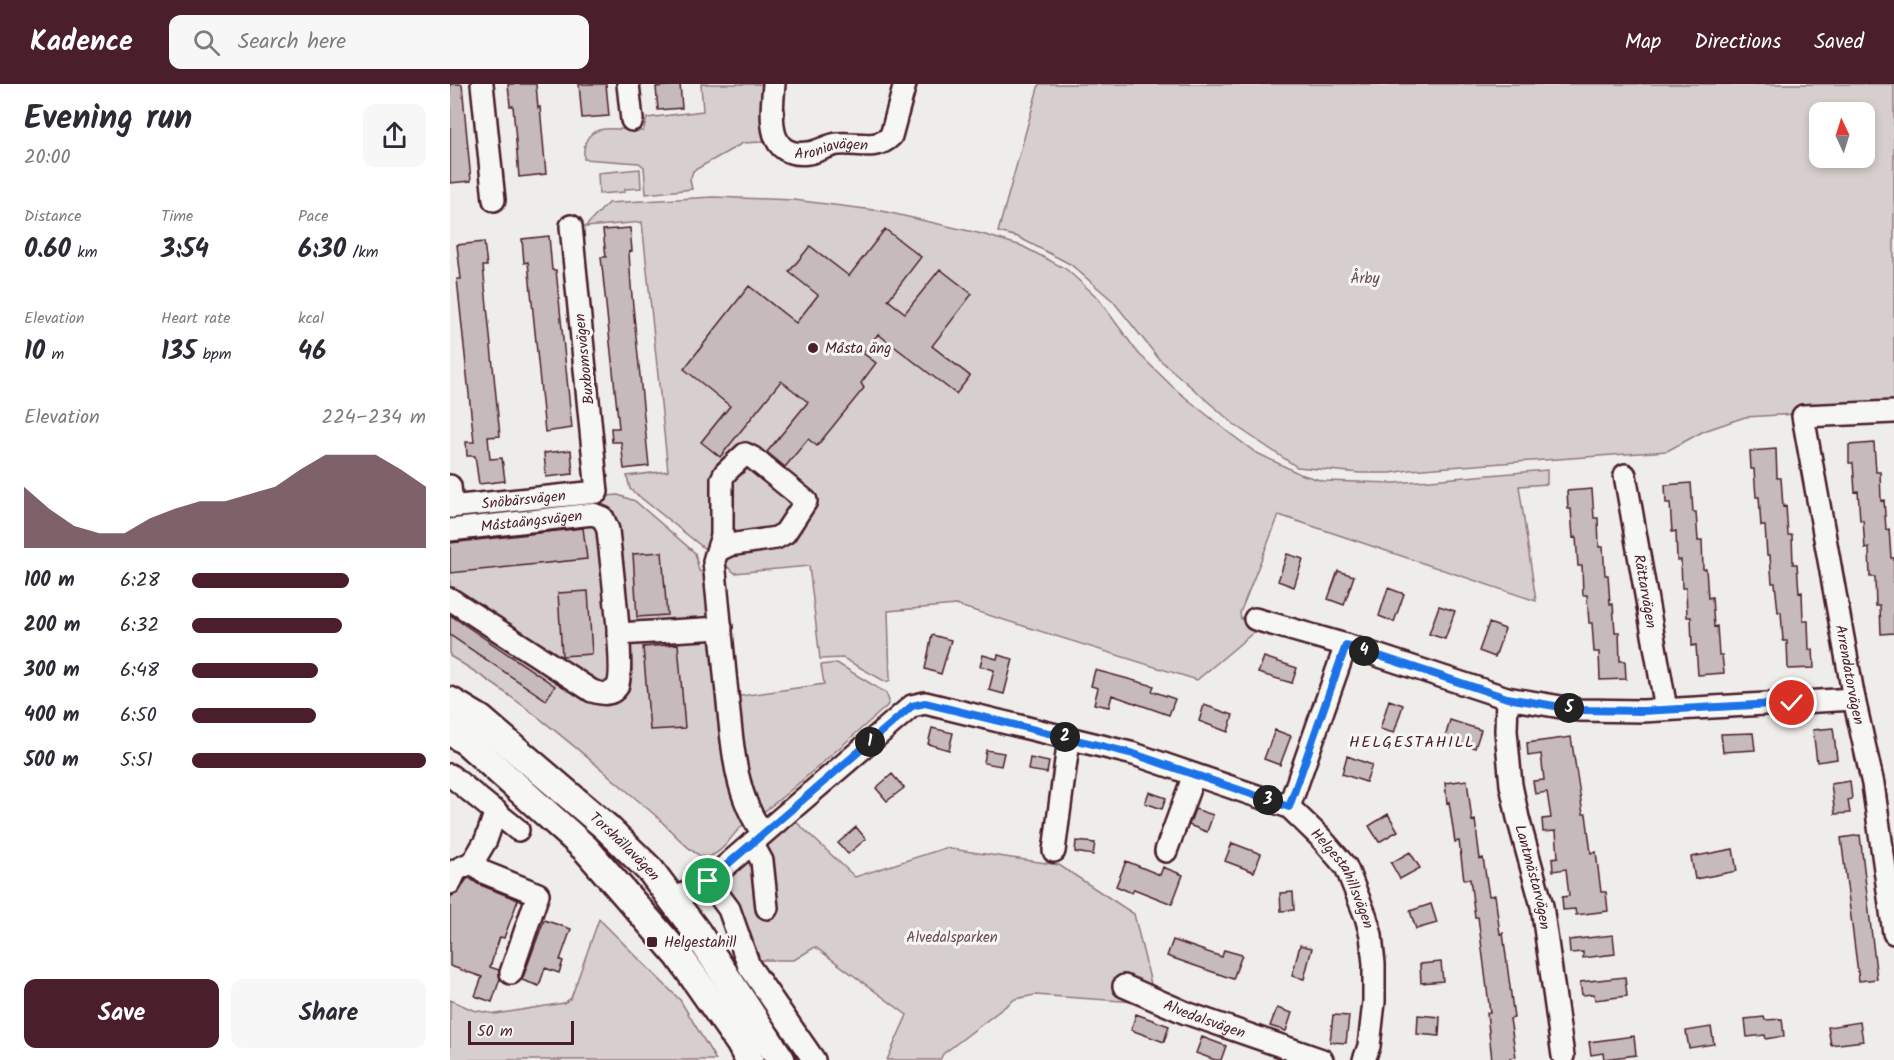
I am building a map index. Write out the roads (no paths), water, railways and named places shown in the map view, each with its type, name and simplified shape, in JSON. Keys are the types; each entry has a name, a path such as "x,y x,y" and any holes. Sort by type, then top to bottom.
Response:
{"main road":[{"name":"Torshällavägen","path":"450,701 480,718 606,827 651,871 764,1033 780,1060"},
{"name":"Torshällavägen","path":"450,731 467,742 586,849 679,956 740,1043 748,1060"},
{"path":"650,921 673,900"}],"street":[{"path":"482,84 494,200"},
{"path":"628,84 632,120"},
{"name":"Aroniavägen","path":"774,84 771,117 775,138 781,146 792,152 803,154 835,144 877,144 887,140 891,136 905,84"},
{"name":"Buxbomsvägen","path":"571,226 597,492"},
{"name":"Arrendatorvägen","path":"1894,412 1803,416 1854,699 1873,784 1894,933"},
{"path":"717,551 729,545 776,538 785,533 806,501 745,454 722,479 722,536 717,551 714,561 733,749 746,804 758,838 767,908"},
{"name":"Rättarvägen","path":"1625,475 1666,709"},
{"name":"Snöbärsvägen","path":"451,500 597,492"},
{"name":"Måstaängsvägen","path":"450,530 593,514 603,518 608,530 618,634 620,679 617,688 612,693 603,694 592,691 450,599"},
{"path":"1255,619 1346,645 1507,698 1579,710 1612,712 1854,699"},
{"path":"618,634 721,628"},
{"path":"1289,807 1346,645"},
{"name":"Lantmästarvägen","path":"1507,698 1506,731 1511,785 1542,906 1563,1056"},
{"name":"Helgestahillsvägen","path":"673,900 708,881 912,706 925,703 1134,754 1289,807 1346,867 1366,917 1373,951 1374,973 1369,1046 1364,1060"},
{"path":"1054,851 1069,738"},
{"path":"450,775 518,830"},
{"path":"1166,851 1194,776"},
{"path":"450,883 456,870 478,853 496,812"},
{"path":"478,853 483,872 538,894 511,974"},
{"path":"708,881 729,909 749,966 814,1060"},
{"name":"Alvedalsvägen","path":"1124,986 1186,1013 1322,1060"}],"place":[{"name":"Måsta äng","path":"813,348"},
{"name":"Helgestahill","path":"652,942"}],"district":[{"name":"HELGESTAHILL","path":"1412,741"}],"park label":[{"name":"Årby","path":"1365,278"},
{"name":"Alvedalsparken","path":"952,937"}]}
